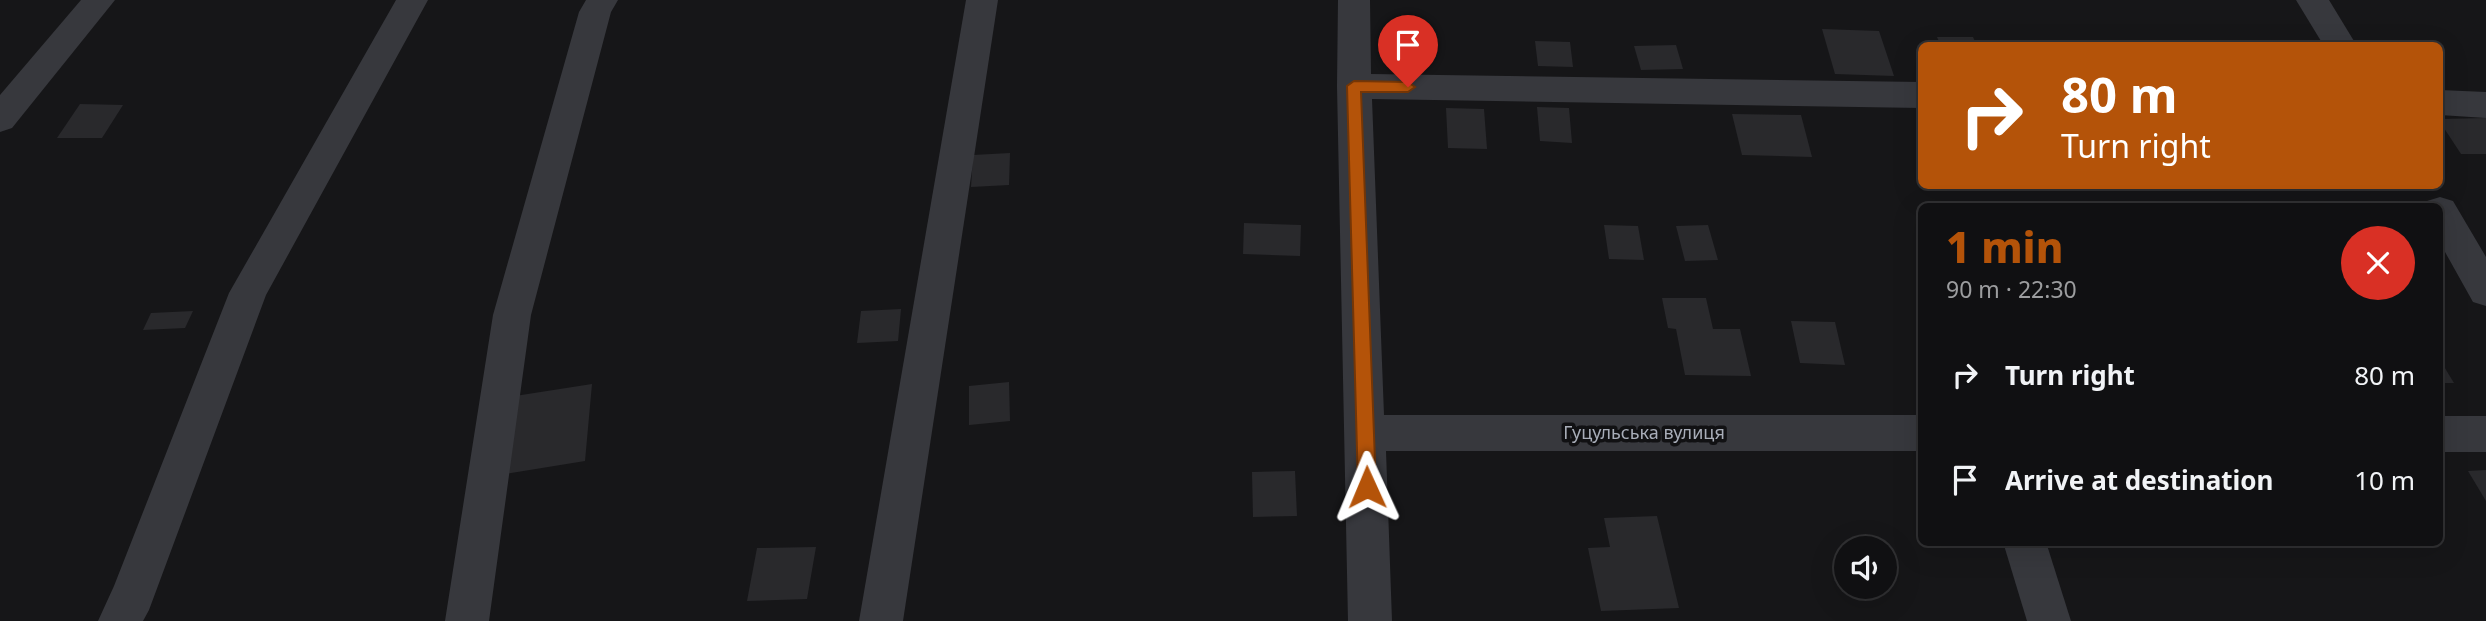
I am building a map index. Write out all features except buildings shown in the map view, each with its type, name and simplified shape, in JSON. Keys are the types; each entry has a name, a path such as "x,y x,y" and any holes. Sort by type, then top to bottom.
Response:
{"street":[{"path":"0,119 99,0"},
{"path":"120,621 133,595 248,293 412,0"},
{"path":"467,621 512,315 595,12 602,0"},
{"path":"881,621 982,0"},
{"path":"1354,0 1354,86 1370,621"},
{"path":"2312,0 2338,42"},
{"path":"1354,86 1918,94"},
{"path":"2443,103 2486,105"},
{"path":"2443,218 2486,291"},
{"name":"Гуцульська вулиця","path":"1366,433 1918,433"},
{"path":"2443,434 2486,434"},
{"path":"2025,546 2049,621"}],"route":[{"path":"1367,487 1354,86 1408,87"}]}
